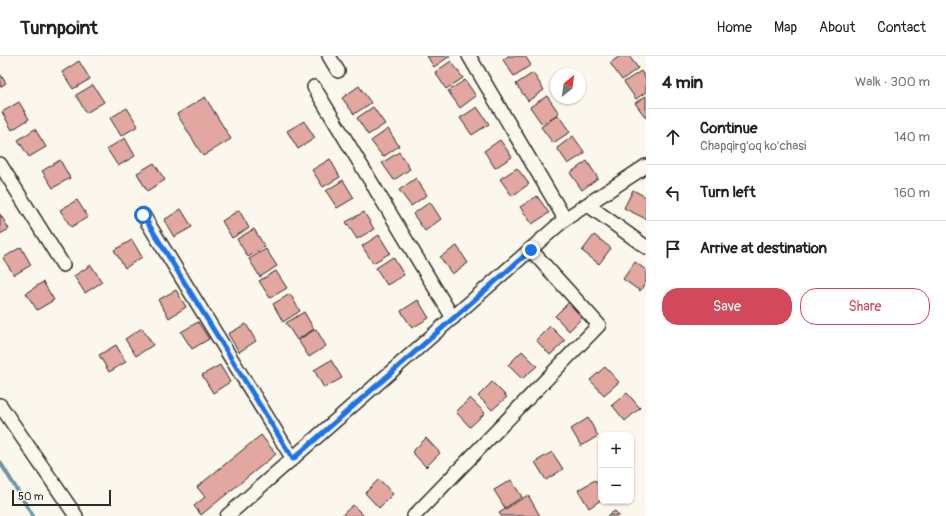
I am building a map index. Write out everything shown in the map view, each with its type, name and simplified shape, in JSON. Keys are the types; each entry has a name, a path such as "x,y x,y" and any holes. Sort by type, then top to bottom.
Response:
{"street":[{"path":"329,56 338,71"},
{"path":"469,56 565,219"},
{"path":"314,87 453,318"},
{"path":"0,164 63,265"},
{"path":"227,516 565,219 646,166"},
{"path":"588,205 646,247"},
{"path":"143,215 293,459"},
{"path":"414,516 600,325 531,250"},
{"path":"0,405 76,516"}],"building":[{"path":"427,56 450,56 434,67"},
{"path":"508,56 525,56 531,65 514,76 503,60"},
{"path":"620,56 629,56 638,68 622,80 610,63"},
{"path":"79,61 90,79 73,89 62,72"},
{"path":"451,61 463,78 446,89 435,72"},
{"path":"641,71 646,79 646,92 636,99 624,82"},
{"path":"533,73 544,90 528,101 516,84"},
{"path":"0,74 6,83 0,87"},
{"path":"465,80 476,96 460,108 448,91"},
{"path":"93,85 104,102 86,113 76,95"},
{"path":"359,86 371,103 354,114 342,98"},
{"path":"547,96 550,100 550,104 553,104 559,113 542,124 530,107"},
{"path":"646,96 646,118 635,103"},
{"path":"205,97 231,139 203,156 177,114"},
{"path":"19,102 29,119 12,130 2,112"},
{"path":"373,107 385,124 368,135 357,118"},
{"path":"477,107 489,124 472,135 460,118"},
{"path":"127,108 138,126 121,136 110,118"},
{"path":"558,115 570,132 553,143 541,127"},
{"path":"304,121 315,138 298,149 287,131"},
{"path":"35,129 46,147 29,157 18,140"},
{"path":"388,129 399,146 383,157 371,141"},
{"path":"573,136 585,153 568,164 557,148"},
{"path":"125,138 135,156 118,166 107,149"},
{"path":"500,140 512,157 495,168 484,151"},
{"path":"399,152 410,169 394,180 382,163"},
{"path":"330,159 340,177 323,187 312,170"},
{"path":"60,160 70,178 53,188 42,171"},
{"path":"587,161 598,178 582,190 570,173"},
{"path":"154,163 165,180 147,191 137,173"},
{"path":"517,168 529,184 512,196 500,179"},
{"path":"416,178 427,195 411,206 399,190"},
{"path":"343,180 354,198 337,208 326,191"},
{"path":"633,190 646,197 646,219 624,208"},
{"path":"537,196 549,213 532,224 520,207"},
{"path":"77,200 88,217 71,227 60,210"},
{"path":"430,202 441,219 425,231 413,214"},
{"path":"181,209 192,227 174,237 164,220"},
{"path":"239,210 249,228 232,238 222,221"},
{"path":"364,212 374,229 357,239 346,222"},
{"path":"0,214 9,229 0,234"},
{"path":"254,229 265,247 248,257 237,239"},
{"path":"379,235 390,253 373,263 362,246"},
{"path":"594,235 611,248 599,264 582,251"},
{"path":"132,240 142,257 125,268 114,250"},
{"path":"457,246 468,263 452,274 440,257"},
{"path":"21,247 31,265 14,275 3,258"},
{"path":"266,249 277,266 260,277 249,259"},
{"path":"393,257 404,275 387,285 376,268"},
{"path":"635,262 646,270 646,282 640,291 623,279"},
{"path":"91,265 102,282 85,293 74,276"},
{"path":"276,271 287,288 270,298 259,281"},
{"path":"43,282 54,300 37,310 26,293"},
{"path":"176,290 186,307 169,318 158,300"},
{"path":"290,294 300,311 283,322 273,304"},
{"path":"418,300 429,318 412,328 401,311"},
{"path":"569,302 583,317 569,331 555,316"},
{"path":"304,312 314,329 297,340 286,323"},
{"path":"198,322 209,339 192,349 181,332"},
{"path":"246,324 256,341 239,352 228,334"},
{"path":"550,326 565,341 550,355 536,340"},
{"path":"142,328 153,345 136,356 125,339"},
{"path":"316,329 326,346 309,357 298,340"},
{"path":"116,345 126,362 109,372 99,355"},
{"path":"522,351 537,366 522,379 508,365"},
{"path":"331,360 342,378 324,388 314,370"},
{"path":"220,365 230,382 213,393 202,375"},
{"path":"605,367 619,382 604,395 590,380"},
{"path":"492,382 507,397 492,410 478,396"},
{"path":"627,393 640,408 625,421 612,405"},
{"path":"470,398 485,413 470,427 456,412"},
{"path":"588,418 598,436 581,446 571,429"},
{"path":"261,435 276,454 201,515 194,506 205,497 197,487"},
{"path":"426,438 440,453 426,467 412,452"},
{"path":"552,452 563,469 546,480 535,462"},
{"path":"379,479 393,494 379,508 365,493"},
{"path":"511,480 522,497 505,508 494,490"},
{"path":"595,480 598,484 598,502 589,508 578,490"},
{"path":"528,495 540,516 501,516 499,513"},
{"path":"353,505 364,516 341,516"},
{"path":"615,511 619,516 607,516"}],"waterway":[{"path":"0,462 33,516"}],"route":[{"path":"143,215 293,459 531,250"}]}
